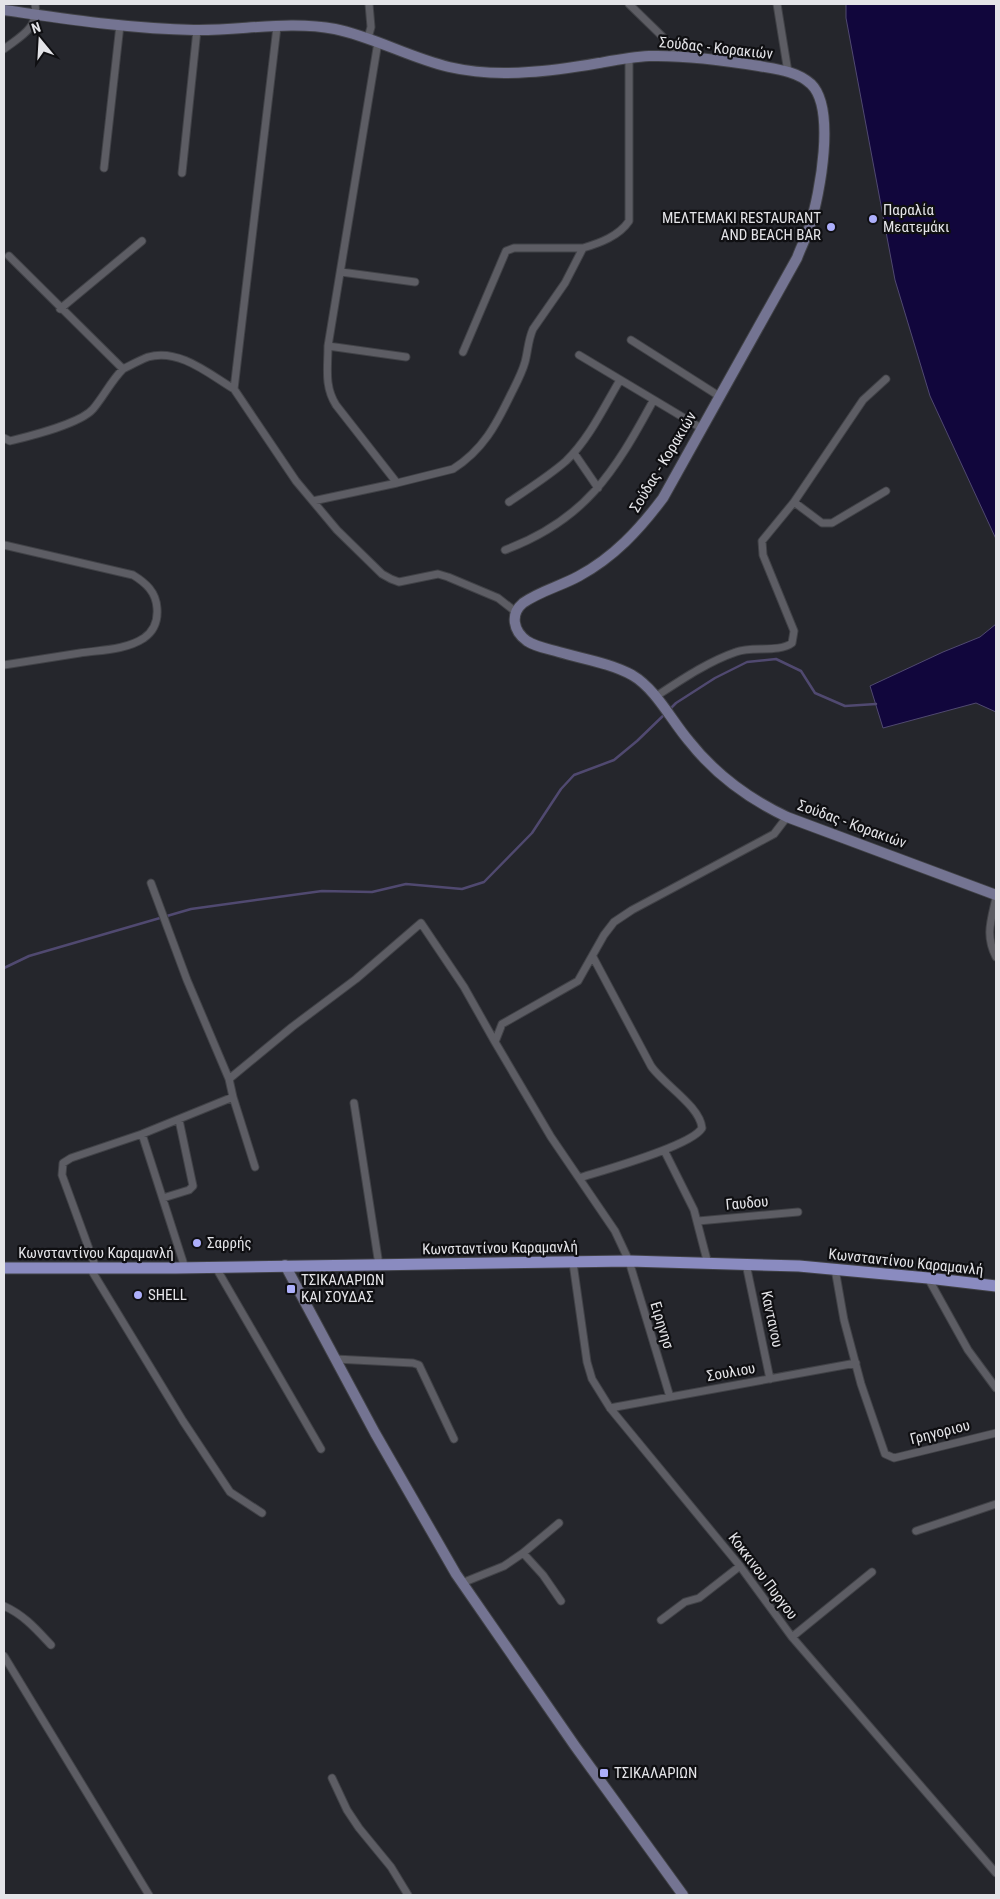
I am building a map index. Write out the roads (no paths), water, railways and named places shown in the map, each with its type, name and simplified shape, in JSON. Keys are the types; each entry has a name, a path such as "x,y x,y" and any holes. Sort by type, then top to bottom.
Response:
{"main road":[{"name":"Σούδας - Κορακιών","path":"4,10 120,25 197,30 305,26 334,29 373,40 448,67 481,72 546,71 628,58 678,56 739,63 788,72 800,76 812,85 821,101 825,120 823,152 810,228 796,258 663,498 642,525 618,550 580,575 527,600 520,605 516,612"},
{"path":"516,612 514,619 516,629 526,640 546,649 622,671 633,676 658,700"},
{"name":"Σούδας - Κορακιών","path":"658,700 669,717 696,750 716,770 753,799 787,816 996,897"},
{"name":"Κωνσταντίνου Καραμανλή","path":"4,1268 185,1268 215,1266 629,1261 746,1264 835,1269 996,1286"},
{"path":"285,1265 375,1434 462,1583 575,1746 683,1895"}],"street":[{"path":"4,49 27,31 36,15 35,4"},
{"path":"370,4 373,40 341,272 328,346 327,382 329,394 397,483"},
{"path":"629,4 669,43 678,56"},
{"path":"777,4 788,72"},
{"path":"104,168 120,25"},
{"path":"234,389 277,27"},
{"path":"182,173 197,30"},
{"path":"463,352 506,251 514,248 583,248 619,232 629,221 628,58"},
{"path":"60,308 142,241"},
{"path":"313,501 397,483 453,468 461,464 484,443 496,425 520,376 533,329 565,283 583,248"},
{"path":"9,256 123,368"},
{"path":"341,272 415,282"},
{"path":"631,340 719,396"},
{"path":"328,346 406,357"},
{"path":"4,438 10,442 78,420 92,410 123,368 148,357 163,355 183,359 234,389 296,481 337,530 382,574 400,582 438,574 498,598 516,612"},
{"path":"580,355 653,401 701,428"},
{"path":"658,700 683,678 720,658 738,651 782,647 792,642 794,631 763,555 761,545 765,536 794,502 862,400 886,379"},
{"path":"509,502 574,453 620,380"},
{"path":"505,550 556,526 574,512 598,488 621,456 653,401"},
{"path":"574,453 598,488"},
{"path":"794,502 822,522 832,523 886,490"},
{"path":"4,545 133,576 145,582 152,591 156,599 157,615 153,629 144,638 121,647 4,665"},
{"path":"495,1042 502,1024 578,981 604,935 614,922 632,910 774,834 787,816"},
{"path":"150,883 187,980 229,1079 255,1167"},
{"path":"996,897 989,935 990,945 996,957"},
{"name":"Ειρηνησ","path":"229,1079 292,1027 356,979 421,924 464,987 541,1121 615,1231 629,1261 670,1397"},
{"path":"579,1178 664,1150 696,1134 702,1128 701,1122 694,1111 656,1074 593,957"},
{"path":"233,1097 142,1134 70,1158 61,1166 62,1175 93,1268 183,1422 230,1492 262,1512"},
{"path":"354,1103 379,1265"},
{"path":"162,1198 189,1190 193,1186 179,1120"},
{"path":"142,1134 185,1268"},
{"path":"664,1150 698,1221 708,1264"},
{"name":"Γαυδου","path":"698,1221 798,1212"},
{"name":"Κοκκινου Πυργου","path":"573,1263 587,1362 592,1379 610,1408 740,1566 792,1637 996,1873"},
{"name":"Καντανου","path":"746,1264 770,1379"},
{"path":"215,1266 321,1449"},
{"path":"835,1269 844,1320 856,1363"},
{"path":"928,1278 968,1350 996,1388"},
{"path":"335,1359 413,1363 419,1365 454,1439"},
{"name":"Σουλιου","path":"610,1408 856,1363"},
{"name":"Γρηγοριου","path":"856,1363 882,1448 885,1454 890,1457 894,1458 996,1432"},
{"path":"916,1531 996,1504"},
{"path":"462,1583 504,1566 559,1523"},
{"path":"523,1553 543,1575 561,1601"},
{"path":"661,1620 685,1602 699,1598 740,1566"},
{"path":"792,1637 872,1572"},
{"path":"4,1606 18,1612 51,1645"},
{"path":"4,1656 149,1895"},
{"path":"332,1778 347,1810 391,1867 408,1895"}],"waterway":[{"path":"670,709 676,703 715,678 747,662 776,659 801,671 815,693 845,706 876,704"},
{"path":"4,968 29,956 191,909 322,891 372,892 406,884 462,889 484,882 532,833 561,789 574,775 614,760 666,713"}],"place":[{"name":"Παραλία Μεατεμάκι","path":"873,219"},
{"name":"ΜΕΛΤΕΜΑΚΙ RESTAURANT AND BEACH BAR","path":"831,227"},
{"name":"Σαρρής","path":"197,1243"},
{"name":"ΤΣΙΚΑΛΑΡΙΩΝ ΚΑΙ ΣΟΥΔΑΣ","path":"291,1289"},
{"name":"SHELL","path":"138,1295"},
{"name":"ΤΣΙΚΑΛΑΡΙΩΝ","path":"604,1773"}]}
